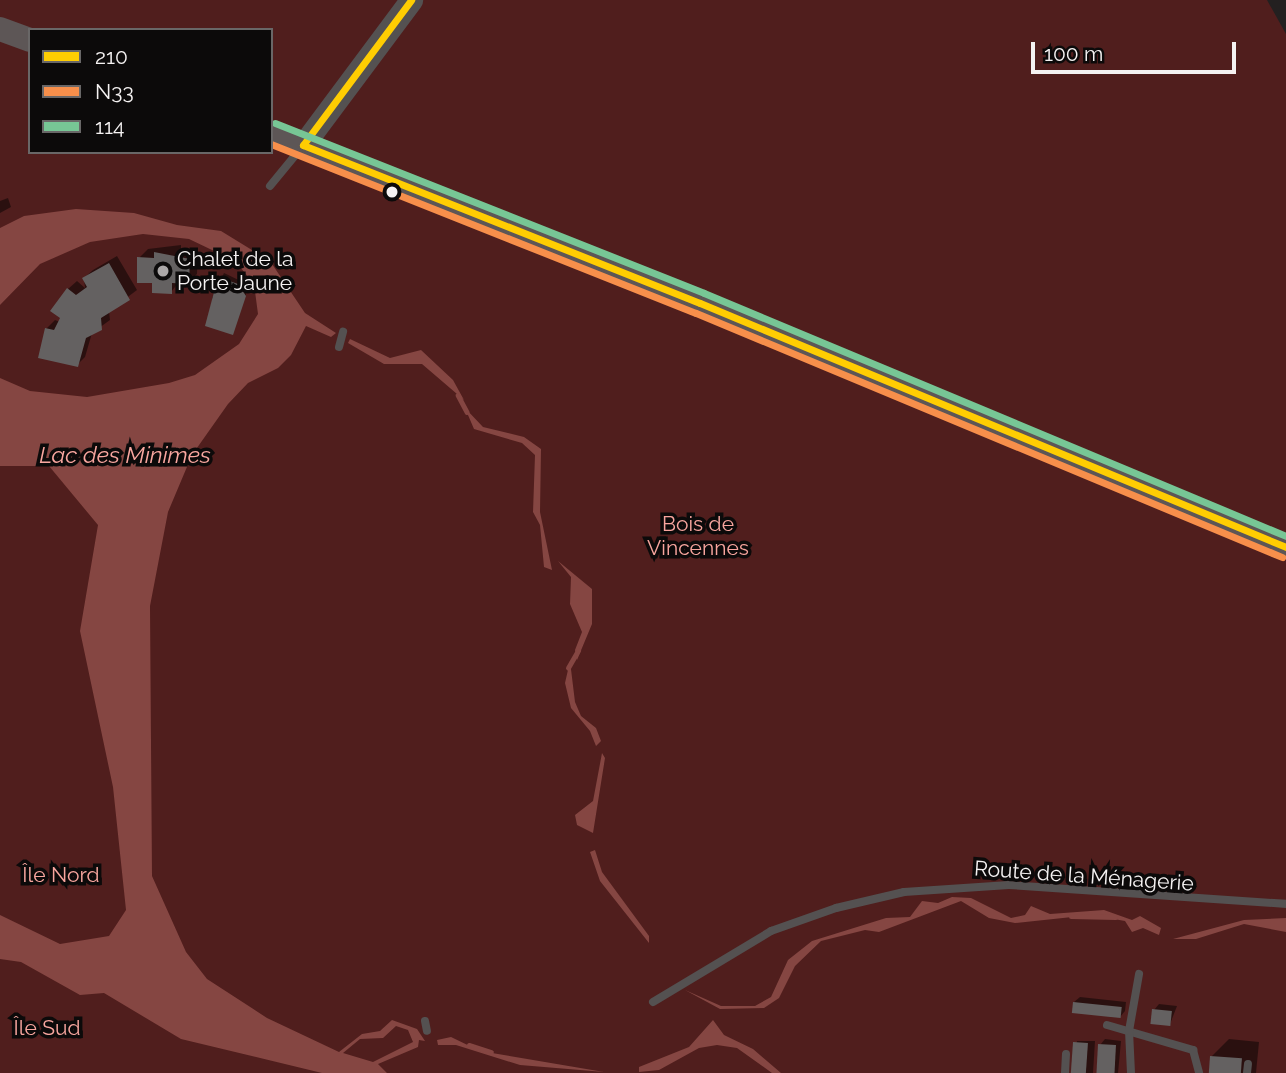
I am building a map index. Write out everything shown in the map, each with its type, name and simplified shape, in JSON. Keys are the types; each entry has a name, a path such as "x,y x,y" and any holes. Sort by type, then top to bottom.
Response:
{"main road":[{"path":"0,29 28,39"},
{"path":"273,134 700,303 1286,547"}],"street":[{"path":"303,145 411,0"}],"lane":[{"path":"270,186 303,145"},
{"path":"339,346 343,332"},
{"name":"Route de la Ménagerie","path":"653,1002 771,931 836,908 904,892 1009,885 1286,904"},
{"path":"1131,1073 1129,1031 1139,974"},
{"path":"1107,1025 1193,1050 1199,1073"},
{"path":"1065,1073 1066,1054"}],"green space":[{"name":"Bois de Vincennes","path":"0,0 1267,0 1286,34 1286,1073 0,1073"}],"water":[{"name":"Lac des Minimes","path":"76,209 134,213 177,225 221,231 270,261 305,313 336,333 331,337 306,326 291,355 278,368 248,383 228,404 192,455 168,512 150,606 152,876 186,952 207,979 267,1018 339,1052 362,1034 380,1031 392,1020 417,1029 425,1041 419,1040 418,1047 378,1064 387,1073 322,1073 181,1039 104,993 80,995 21,962 0,959 0,915 60,944 109,936 126,910 113,787 80,631 98,525 49,466 0,466 0,378 30,391 87,397 169,383 195,375 239,344 258,314 254,284 235,261 189,239 143,234 90,242 40,264 0,305 0,228 24,216","holes":["396,1026 408,1030 413,1042 373,1062 343,1053 360,1039 383,1038"]},
{"path":"350,339 390,358 421,350 453,380 464,400 422,364 384,364 348,343"},
{"path":"465,408 483,427 524,437 541,449 540,512 552,570 544,567 540,525 533,512 535,455 522,443 474,429"},
{"path":"558,561 592,589 592,624 577,660 575,650 582,632 570,604 571,577"},
{"path":"570,661 575,702 581,716 596,728 601,741 596,746 590,731 571,708 565,683"},
{"path":"602,753 605,758 593,833 577,825 575,815 593,801"},
{"path":"595,850 602,872 649,936 649,943 600,881 590,852"},
{"path":"952,897 971,898 1011,918 1025,915 1031,906 1050,914 1104,910 1132,920 1140,916 1161,928 1159,935 1143,928 1132,932 1125,921 1091,915 1015,923 989,918 961,901 879,932 865,930 821,941 795,966 779,998 764,1008 720,1009 685,990 721,1006 755,1006 771,997 788,960 812,941 886,918 910,917 922,901 938,903"},
{"path":"1286,918 1286,932 1244,924 1196,939 1173,939 1244,920"},
{"path":"713,1020 724,1035 753,1049 781,1073 772,1073 737,1048 717,1045 699,1048 659,1070 639,1072 639,1067 689,1047"},
{"path":"451,1037 480,1051 604,1072 520,1065 456,1045 438,1045 437,1040"}],"building":[{"name":"Chalet de la Porte Jaune","path":"154,252 190,259 189,284 172,283 172,294 152,293 152,283 137,283 137,257 154,258"},
{"path":"109,263 130,300 101,318 102,330 86,338 78,367 38,358 45,328 54,330 60,318 50,311 67,288 76,295 87,287 82,278"},
{"path":"218,277 238,284 246,296 233,335 205,326"},
{"path":"1073,1002 1122,1007 1121,1018 1072,1013"},
{"path":"1152,1009 1172,1011 1170,1026 1150,1024"},
{"path":"1073,1042 1088,1043 1086,1073 1071,1073"},
{"path":"1098,1044 1116,1045 1115,1073 1096,1073"},
{"path":"1210,1056 1242,1058 1241,1073 1209,1073"}],"waterway":[{"path":"458,395 467,412"},
{"path":"568,668 578,651"},
{"path":"1071,916 1115,917"},
{"path":"469,1045 491,1052"}],"transit line":[{"name":"210","path":"303,145 411,0"},
{"name":"114","path":"275,123 704,293 1286,536"},
{"name":"N33","path":"273,145 696,313 1282,557"},
{"name":"210","path":"303,145 700,303 1286,547"}],"place":[{"name":"Chalet de la Porte Jaune","path":"163,271"}],"park label":[{"name":"Île Nord","path":"61,875"},
{"name":"Île Sud","path":"47,1028"}]}
